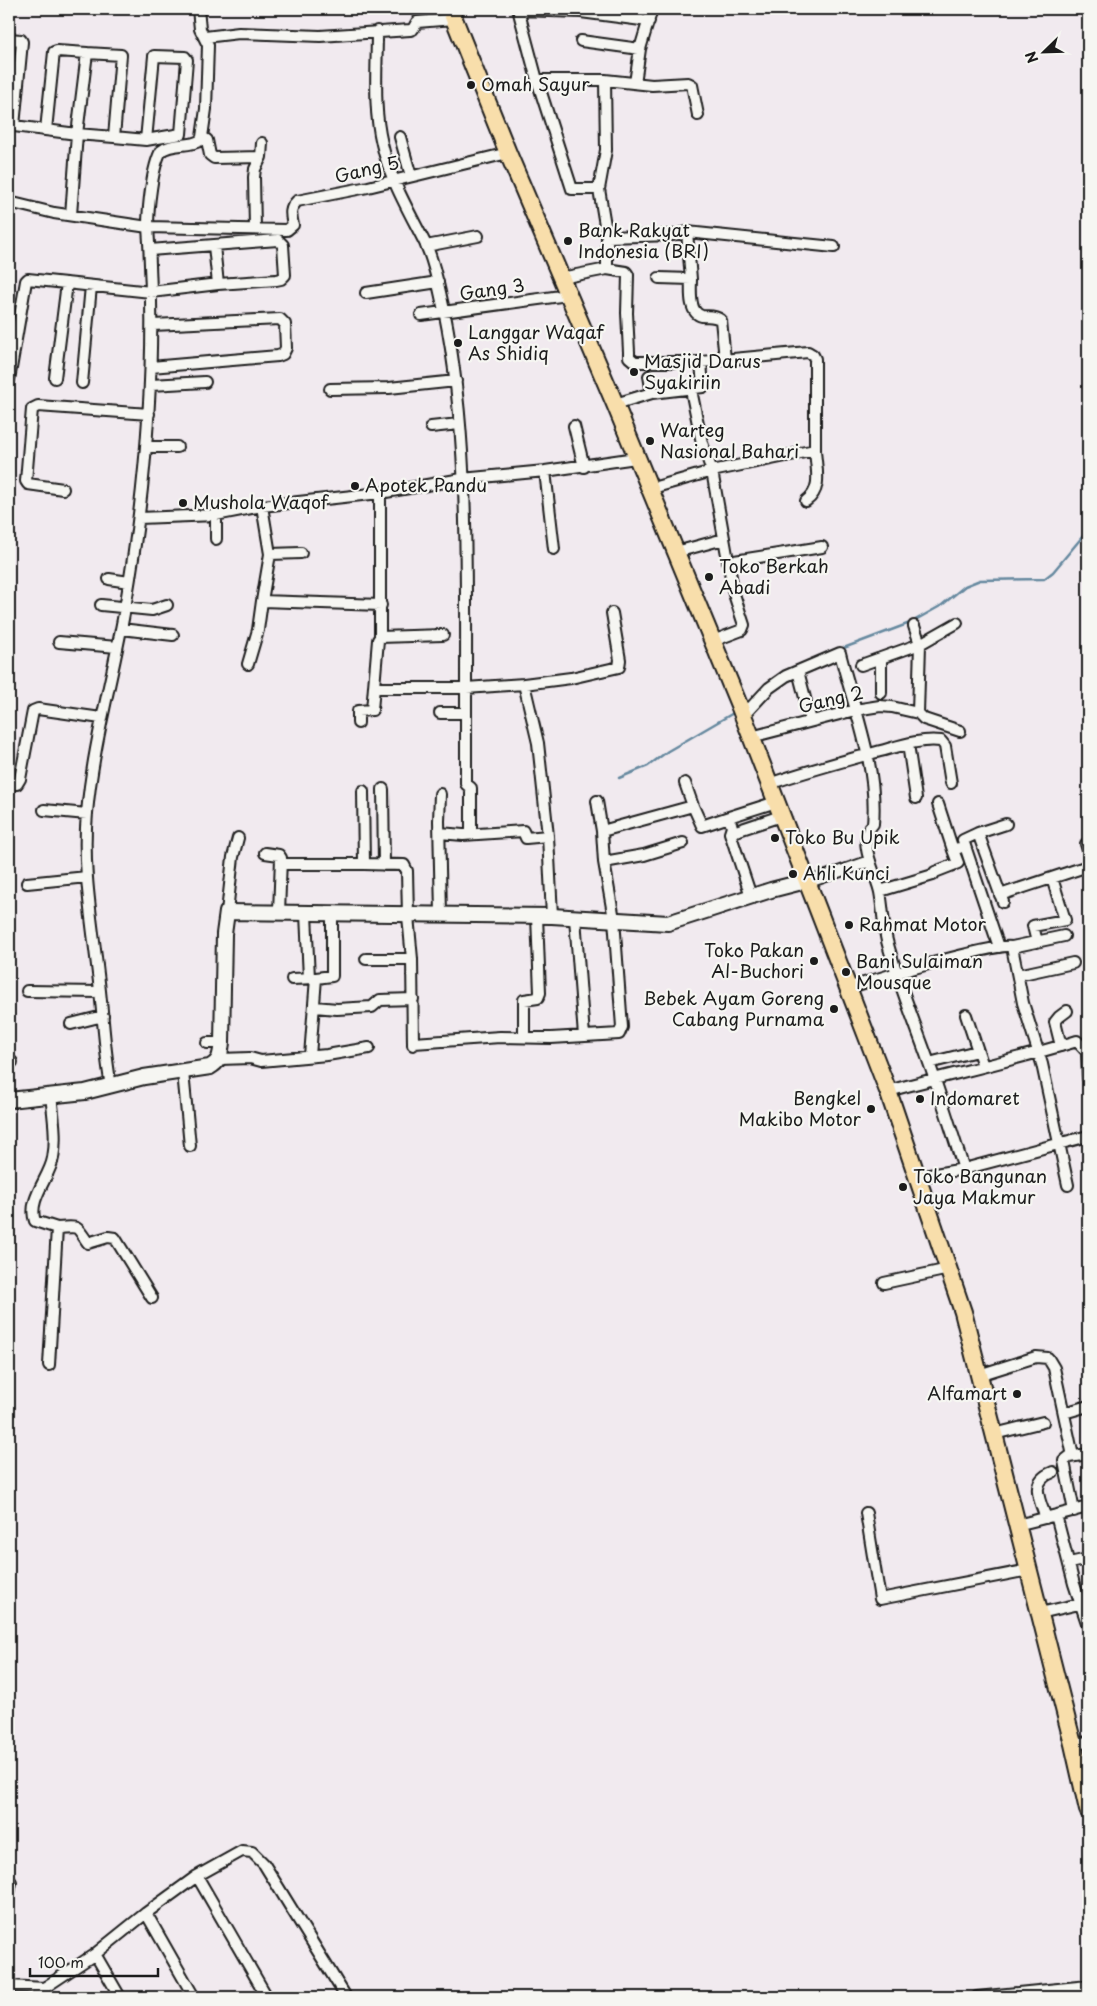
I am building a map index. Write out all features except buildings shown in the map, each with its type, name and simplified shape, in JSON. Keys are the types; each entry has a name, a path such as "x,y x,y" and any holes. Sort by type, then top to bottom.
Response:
{"main road":[{"path":"452,14 508,153 713,641 888,1091 963,1312 1040,1613 1081,1743 1088,1810"}],"street":[{"path":"110,1080 86,877 87,814 101,718 125,609 139,518 151,385 153,325 148,227 150,194 161,151 169,146 196,143 202,137 206,109 208,45 200,29 198,9"},
{"path":"599,189 572,188 537,80 518,9 581,12 649,21"},
{"path":"635,83 640,49 652,9"},
{"path":"205,38 239,33 320,36 410,30 413,29 417,22 452,14"},
{"path":"377,31 376,87 378,124 382,145 394,180 426,246 438,282 456,381 462,479 466,784 471,788 471,834"},
{"path":"9,39 21,40 22,42 12,129 46,130 146,140 181,134 187,60 185,57 154,56 146,140"},
{"path":"581,41 640,49"},
{"path":"46,130 54,52 121,55 114,137"},
{"path":"71,215 77,134 88,53"},
{"path":"537,80 605,80 652,84 685,82 692,85 698,115"},
{"path":"605,80 606,150 599,189 607,237 607,269"},
{"path":"202,137 207,140 210,155 214,158 261,157"},
{"path":"400,137 410,176"},
{"path":"9,202 54,213 148,227 255,228 254,177 255,169 261,157 262,144"},
{"name":"Gang 5","path":"255,228 287,230 293,225 290,211 291,206 296,201 368,187 508,153"},
{"path":"607,237 673,235 686,232 834,247"},
{"path":"686,232 692,305 695,312 702,316 714,316 721,320 725,358"},
{"path":"426,246 478,236"},
{"path":"9,380 26,280 151,292 281,279 285,275 283,245 281,241 150,250"},
{"path":"214,246 218,284"},
{"path":"561,278 607,269 624,271 628,275 629,352 632,360 635,362 701,362 725,358 808,352 813,354 815,359 818,486 806,501"},
{"path":"659,278 691,279"},
{"path":"366,293 438,282"},
{"path":"55,378 67,283"},
{"path":"82,383 91,286"},
{"name":"Gang 3","path":"420,315 568,295"},
{"path":"151,367 281,356 286,348 285,324 280,319 153,325"},
{"path":"615,404 652,393 691,390 704,386 701,362"},
{"path":"649,376 652,393"},
{"path":"330,389 389,388 456,381"},
{"path":"151,385 204,382"},
{"path":"691,390 702,443 712,472 734,594 744,627 742,630 713,641"},
{"path":"62,488 34,486 26,481 32,409 34,407 149,414"},
{"path":"431,427 459,424"},
{"path":"574,426 584,467"},
{"path":"146,447 177,447"},
{"path":"650,489 712,472 816,450"},
{"path":"139,518 216,515 262,506 380,493 462,479 584,467 636,458"},
{"path":"545,472 554,549"},
{"path":"358,723 358,711 372,710 378,640 380,637 380,493"},
{"path":"248,664 258,630 270,554 262,506"},
{"path":"216,515 216,539"},
{"path":"676,552 724,539"},
{"path":"728,562 822,547"},
{"path":"270,554 301,553"},
{"path":"109,579 129,582"},
{"path":"262,601 381,605"},
{"path":"101,605 125,609 139,608 152,610 167,606"},
{"path":"374,688 466,688 524,684 571,678 619,667 620,660 612,613"},
{"path":"861,665 920,644 957,623"},
{"path":"914,626 920,644 918,713"},
{"path":"121,629 173,635"},
{"path":"380,637 443,635"},
{"path":"59,642 117,647"},
{"path":"741,712 769,688 798,671 840,653 872,780 873,824 868,829 866,836 870,861 880,891 886,939 964,1169"},
{"path":"881,658 881,693"},
{"path":"798,671 812,721"},
{"path":"524,684 538,742 548,836 552,916"},
{"name":"Gang 2","path":"751,737 855,710 887,706 918,713 924,719 960,731"},
{"path":"9,784 17,784 20,780 33,710 38,709 101,718"},
{"path":"440,713 465,713"},
{"path":"768,784 799,772 908,744 941,741 945,746 952,783"},
{"path":"908,744 916,798"},
{"path":"685,784 702,826 729,817 778,809"},
{"path":"384,789 384,865"},
{"path":"363,791 364,864"},
{"path":"440,794 441,914"},
{"path":"281,864 402,864 406,867 412,959 413,1044 524,1036 614,1035 621,1031 614,919 604,862 598,801"},
{"path":"880,891 933,875 935,872 958,863 938,804"},
{"path":"602,831 693,806"},
{"path":"730,833 778,809"},
{"path":"44,810 87,814"},
{"path":"729,817 732,827 730,833 751,896"},
{"path":"999,947 964,839 1006,824"},
{"path":"440,833 471,834 523,831 526,838 548,836"},
{"path":"978,834 1001,898 1088,866"},
{"path":"220,1059 224,934 233,857 238,838"},
{"path":"604,862 644,855 683,843"},
{"path":"953,850 965,846"},
{"path":"265,853 279,855 281,864 278,913"},
{"path":"227,912 408,916 441,914 552,916 668,923 751,896 806,881 812,882 870,861"},
{"path":"27,883 86,877"},
{"path":"1037,942 1033,926 1065,920 1052,878"},
{"path":"306,914 315,1007 310,1056"},
{"path":"292,979 332,976 332,915"},
{"path":"524,1036 524,1000 538,998 540,993 537,916"},
{"path":"575,918 584,1036"},
{"path":"848,988 896,973 999,947 1008,945 1012,947 1064,936"},
{"path":"1012,947 1023,1002 1039,1053 1060,1142 1068,1185"},
{"path":"366,960 412,959"},
{"path":"1018,975 1073,963"},
{"path":"27,991 100,992"},
{"path":"315,1007 337,1009 372,1007 380,1000 413,999"},
{"path":"1061,1046 1055,1022 1067,1012"},
{"path":"966,1015 976,1051 983,1066"},
{"path":"71,1024 103,1016"},
{"path":"888,1091 1039,1053 1088,1038"},
{"path":"1077,1041 1087,1052 1088,1078"},
{"path":"207,1043 222,1043"},
{"path":"9,1100 84,1092 110,1080 184,1072 210,1067 220,1059 250,1058 261,1060 369,1048"},
{"path":"929,1062 976,1051"},
{"path":"184,1072 190,1146"},
{"path":"52,1095 53,1160 38,1192 34,1218 38,1222 57,1228 76,1227 88,1243 108,1237 115,1238 152,1298"},
{"path":"918,1177 964,1169 1088,1136"},
{"path":"49,1364 57,1228"},
{"path":"884,1283 949,1269"},
{"path":"979,1375 1036,1357 1048,1358 1054,1368 1073,1456"},
{"path":"1064,1413 1088,1406"},
{"path":"994,1434 1043,1422"},
{"path":"1074,1511 1063,1464 1066,1458 1088,1454"},
{"path":"1054,1472 1043,1478 1037,1489 1037,1495 1051,1516 1085,1603 1088,1626"},
{"path":"1017,1525 1088,1507"},
{"path":"866,1513 880,1598 1029,1570"},
{"path":"1069,1563 1088,1558"},
{"path":"1040,1613 1085,1603"},
{"path":"9,1986 46,1993 146,1913 197,1876 242,1851 252,1852 258,1857 346,1997"},
{"path":"197,1876 267,1997"},
{"path":"9,1893 12,1882"},
{"path":"146,1913 194,1997"},
{"path":"95,1954 120,1997"},
{"path":"977,1997 1088,1986"}],"waterway":[{"path":"841,649 910,623 942,605 965,586 980,580 1044,579 1053,572 1088,530"},
{"path":"619,778 648,766 668,751 735,712"}],"place":[{"name":"Omah Sayur","path":"471,85"},
{"name":"Bank Rakyat Indonesia (BRI)","path":"568,241"},
{"name":"Langgar Waqaf As Shidiq","path":"458,343"},
{"name":"Masjid Darus Syakiriin","path":"634,372"},
{"name":"Warteg Nasional Bahari","path":"650,441"},
{"name":"Apotek Pandu","path":"355,486"},
{"name":"Mushola Waqof","path":"183,503"},
{"name":"Toko Berkah Abadi","path":"709,577"},
{"name":"Toko Bu Upik","path":"775,838"},
{"name":"Ahli Kunci","path":"793,874"},
{"name":"Rahmat Motor","path":"849,925"},
{"name":"Toko Pakan Al-Buchori","path":"814,961"},
{"name":"Bani Sulaiman Mousque","path":"846,972"},
{"name":"Bebek Ayam Goreng Cabang Purnama","path":"834,1009"},
{"name":"Indomaret","path":"920,1099"},
{"name":"Bengkel Makibo Motor","path":"871,1109"},
{"name":"Toko Bangunan Jaya Makmur","path":"903,1187"},
{"name":"Alfamart","path":"1017,1394"}]}
